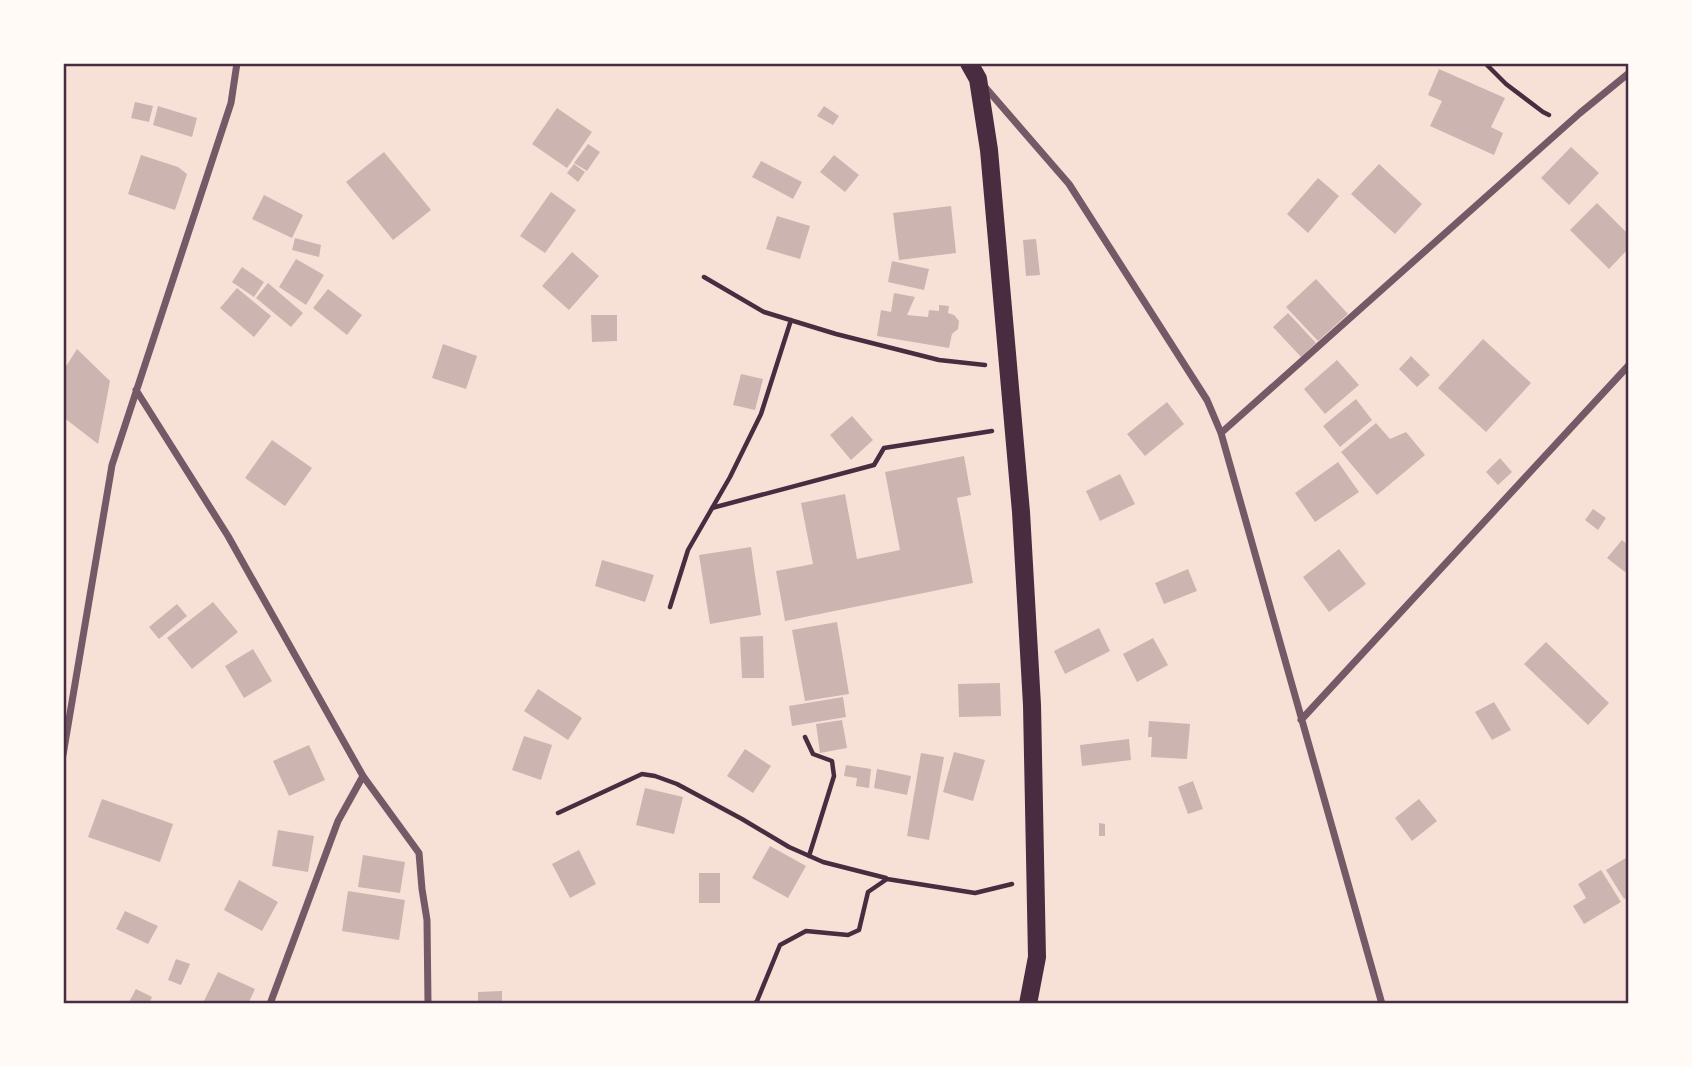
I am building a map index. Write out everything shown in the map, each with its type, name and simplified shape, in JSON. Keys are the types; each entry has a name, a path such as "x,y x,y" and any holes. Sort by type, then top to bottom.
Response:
{"main road":[{"path":"973,71 989,150 1021,512 1032,705 1037,957 1028,1004"}],"street":[{"path":"63,755 113,465 231,103 237,63"},
{"path":"973,71 1069,184 1207,400 1221,433 1382,1004"},
{"path":"1221,433 1629,73"},
{"path":"1301,720 1629,365"},
{"path":"136,390 228,536 363,776 419,853 427,919 428,1004"},
{"path":"270,1004 338,821 363,776"}],"path":[{"path":"1485,63 1506,84 1543,112 1569,124"},
{"path":"704,277 764,312 836,334 939,360 1008,368"},
{"path":"670,607 688,550 730,477 761,414 791,320"},
{"path":"712,508 874,465 884,448 1014,428"},
{"path":"805,737 813,754 832,761 834,776 809,856"},
{"path":"558,813 642,774 677,784 789,847 823,862 887,878 975,893 1035,879"},
{"path":"754,1004 780,944 806,931 848,935 859,930 868,892 887,878"}],"building":[{"path":"1439,69 1505,98 1491,127 1503,133 1494,155 1430,126 1442,101 1428,95"},
{"path":"135,102 153,106 149,122 131,118"},
{"path":"158,106 197,118 192,137 153,125"},
{"path":"824,106 839,116 833,125 817,116"},
{"path":"557,108 592,132 567,168 532,144"},
{"path":"588,144 600,152 587,171 574,163"},
{"path":"1571,147 1599,173 1569,205 1541,178"},
{"path":"384,152 431,210 393,240 346,182"},
{"path":"141,155 178,167 187,174 175,210 128,194"},
{"path":"834,155 859,175 845,192 820,172"},
{"path":"761,161 802,182 793,199 752,177"},
{"path":"574,164 585,172 578,182 567,173"},
{"path":"1379,164 1422,204 1395,234 1351,194"},
{"path":"1318,178 1339,196 1308,233 1287,214"},
{"path":"551,192 576,210 545,253 520,236"},
{"path":"264,195 303,215 292,238 252,219"},
{"path":"1597,203 1629,235 1629,248 1609,269 1570,230"},
{"path":"951,206 956,253 899,260 893,213"},
{"path":"777,216 810,226 800,259 766,249"},
{"path":"295,238 321,245 319,257 292,250"},
{"path":"1036,239 1040,275 1026,276 1023,240"},
{"path":"572,252 599,276 569,310 542,286"},
{"path":"296,259 324,275 306,305 279,287"},
{"path":"892,261 929,269 924,290 888,282"},
{"path":"242,267 264,282 254,297 232,282"},
{"path":"1316,279 1348,314 1318,341 1286,307"},
{"path":"268,283 303,313 291,327 256,298"},
{"path":"237,288 271,316 254,337 220,308"},
{"path":"328,289 362,315 347,335 313,308"},
{"path":"894,293 915,297 907,315 928,317 929,310 939,311 939,305 949,306 948,313 959,321 949,348 877,336 881,310 891,312"},
{"path":"1288,313 1316,343 1301,357 1273,327"},
{"path":"591,315 617,315 617,341 592,342"},
{"path":"1483,339 1531,383 1486,432 1438,388"},
{"path":"443,344 477,356 466,389 432,378"},
{"path":"77,349 110,381 98,444 63,417 63,371"},
{"path":"1411,356 1430,375 1417,387 1399,369"},
{"path":"1337,360 1359,385 1325,414 1304,389"},
{"path":"741,374 763,379 755,410 733,405"},
{"path":"1356,399 1372,420 1340,447 1323,426"},
{"path":"1167,402 1184,424 1145,456 1127,434"},
{"path":"852,416 873,440 851,460 830,435"},
{"path":"1376,423 1390,439 1406,432 1425,455 1377,495 1341,452"},
{"path":"272,440 312,468 285,506 245,478"},
{"path":"964,456 971,495 957,498 973,583 785,621 776,571 813,564 801,503 845,494 857,559 900,550 885,472"},
{"path":"1500,458 1512,472 1498,485 1486,472"},
{"path":"1338,462 1359,492 1315,522 1295,493"},
{"path":"1120,474 1135,504 1100,521 1086,491"},
{"path":"1593,509 1606,518 1598,530 1585,520"},
{"path":"1622,540 1629,546 1629,567 1625,572 1607,558"},
{"path":"751,547 761,615 710,624 699,555"},
{"path":"1339,549 1366,584 1329,612 1303,577"},
{"path":"602,560 654,575 645,602 595,586"},
{"path":"1188,569 1197,591 1164,604 1155,583"},
{"path":"213,602 238,632 192,669 167,638"},
{"path":"177,604 187,616 159,639 149,627"},
{"path":"837,622 849,694 805,701 792,630"},
{"path":"1099,628 1110,651 1065,674 1054,651"},
{"path":"763,636 764,678 742,678 740,637"},
{"path":"1153,638 1168,665 1137,682 1123,654"},
{"path":"1546,642 1609,703 1588,725 1524,664"},
{"path":"253,649 272,681 244,698 225,666"},
{"path":"1000,683 1001,716 959,717 958,684"},
{"path":"538,689 582,718 568,740 524,711"},
{"path":"843,697 846,717 792,726 789,706"},
{"path":"1494,702 1511,730 1492,740 1475,712"},
{"path":"842,720 847,748 820,753 816,724"},
{"path":"1149,721 1190,724 1187,759 1151,757 1152,737 1148,737"},
{"path":"524,736 552,745 541,780 512,770"},
{"path":"1129,739 1131,760 1082,766 1080,745"},
{"path":"309,745 325,780 289,796 273,761"},
{"path":"745,749 771,766 753,793 727,776"},
{"path":"954,752 985,760 973,801 943,792"},
{"path":"921,753 944,757 929,840 907,836"},
{"path":"846,765 871,769 869,788 856,786 857,778 844,776"},
{"path":"877,769 911,776 907,795 874,788"},
{"path":"1193,781 1203,809 1188,814 1178,787"},
{"path":"645,788 683,797 674,834 636,825"},
{"path":"102,799 173,824 160,862 88,837"},
{"path":"1419,799 1437,821 1412,841 1395,818"},
{"path":"1099,823 1105,824 1105,836 1099,836"},
{"path":"278,830 314,836 308,872 272,866"},
{"path":"770,846 806,866 788,898 752,878"},
{"path":"579,850 596,884 570,898 552,864"},
{"path":"363,855 405,862 400,893 358,887"},
{"path":"1629,856 1629,896 1624,899 1606,870"},
{"path":"1601,870 1621,902 1584,924 1573,906 1586,898 1578,884"},
{"path":"699,873 720,873 720,903 699,903"},
{"path":"239,880 278,902 262,931 224,910"},
{"path":"348,891 405,900 399,940 342,931"},
{"path":"125,911 158,926 148,944 116,929"},
{"path":"176,959 190,964 181,985 168,980"},
{"path":"218,972 255,989 248,1004 211,1004 204,1001"},
{"path":"136,989 152,997 149,1004 128,1004"},
{"path":"502,991 502,1004 478,1004 478,992"}]}
